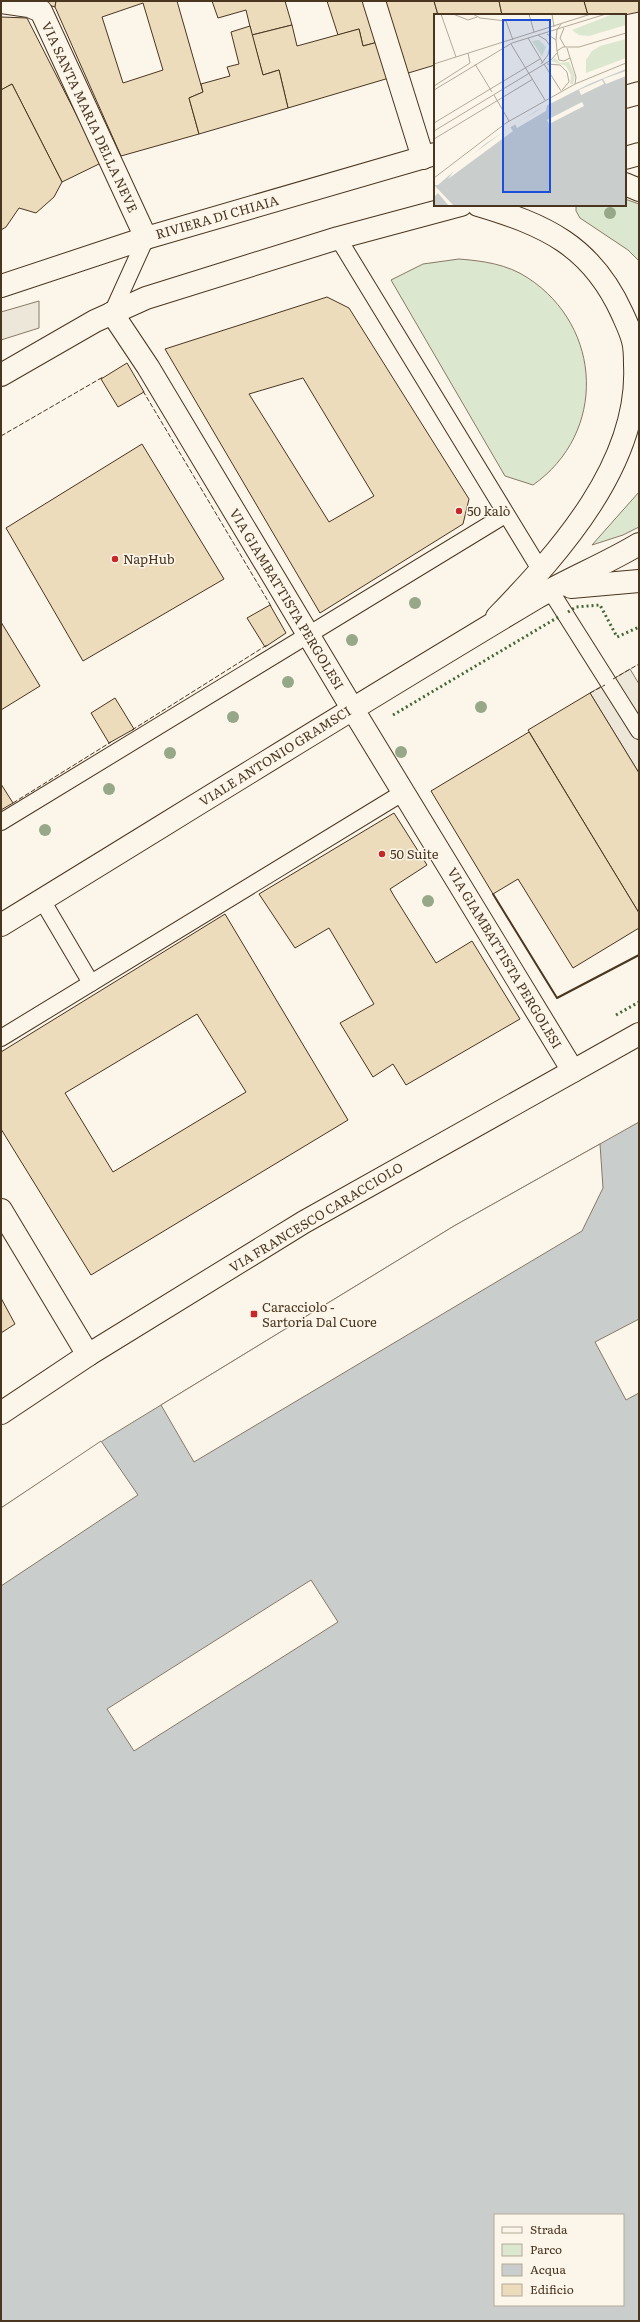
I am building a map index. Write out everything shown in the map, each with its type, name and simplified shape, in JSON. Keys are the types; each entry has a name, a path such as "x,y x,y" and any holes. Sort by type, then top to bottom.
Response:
{"street":[{"path":"374,1 429,156"},
{"name":"VIA SANTA MARIA DELLA NEVE","path":"1,2 34,7 41,11 146,238"},
{"path":"626,97 639,93"},
{"path":"626,158 639,154"},
{"name":"RIVIERA DI CHIAIA","path":"1,286 146,238 429,156"},
{"path":"626,184 639,190"},
{"path":"1,375 95,321 146,298 338,238 457,206"},
{"path":"481,206 519,218 557,235 589,260 614,296 633,341 636,382 629,426 612,469 546,581"},
{"name":"VIA GIAMBATTISTA PERGOLESI","path":"112,313 148,367 352,708 573,1071"},
{"path":"546,581 610,562 639,544"},
{"path":"546,581 601,583 639,581"},
{"name":"VIALE ANTONIO GRAMSCI","path":"1,925 352,708 488,627 546,581"},
{"name":"VIA FRANCESCO CARACCIOLO","path":"1,1413 88,1355 304,1222 639,1034"},
{"path":"1,1210 88,1355"}],"lane":[{"path":"112,313 146,238"},
{"path":"338,238 505,515 639,730"},
{"path":"1,822 505,515"},
{"path":"1,1038 404,792"},
{"path":"42,900 91,983"}],"green space":[{"path":"626,199 639,204 639,261 628,250 580,218 576,211 576,206 626,206"},
{"path":"459,259 486,262 503,266 528,278 553,299 571,324 582,351 586,380 584,410 574,438 557,463 533,485 505,476 391,280 423,264"},
{"path":"639,492 639,527 623,535 592,545"}],"shaded area":[{"path":"39,301 39,328 1,340 1,312"},
{"path":"630,669 639,684 639,773 590,693"}],"water":[{"path":"639,1122 639,2321 1,2321 1,1508 107,1438 454,1226"}],"pier":[{"path":"600,1144 603,1188 582,1231 194,1462 161,1405 454,1226"},
{"path":"639,1319 639,1393 626,1400 595,1342"},
{"path":"101,1441 138,1495 1,1586 1,1508"},
{"path":"311,1580 338,1622 134,1751 107,1709"}],"building":[{"path":"36,1 56,1 55,7"},
{"path":"56,1 177,1 203,92 189,98 199,134 121,156 55,7","holes":["143,3 163,70 123,83 102,17"]},
{"path":"212,1 285,1 292,25 252,35 246,10 218,18"},
{"path":"327,1 365,1 378,42 363,46 359,29 338,35"},
{"path":"381,1 434,1 438,14 434,14 434,65 405,74"},
{"path":"434,1 499,1 502,14 438,14"},
{"path":"499,1 584,1 588,14 502,14"},
{"path":"584,1 639,1 639,12 626,15 588,14"},
{"path":"1,17 27,18 101,163 62,182 12,84 1,90"},
{"path":"292,25 297,46 359,29 363,46 378,42 389,78 288,108 279,70 263,75 252,35"},
{"path":"250,26 263,75 279,70 288,108 199,134 189,98 203,92 201,84 230,76 227,67 239,64 231,32"},
{"path":"12,84 62,182 54,197 36,213 19,208 6,227 1,230 1,90"},
{"path":"327,297 349,308 469,499 463,524 320,613 165,349","holes":["303,378 374,496 329,522 249,394"]},
{"path":"127,363 144,392 118,407 101,379"},
{"path":"142,444 224,579 83,661 6,528"},
{"path":"270,605 286,633 265,647 247,618"},
{"path":"1,622 40,686 1,710"},
{"path":"590,693 639,773 639,913 528,730"},
{"path":"115,698 134,729 109,743 91,713"},
{"path":"529,732 639,913 639,928 573,968 518,879 493,894 431,791"},
{"path":"1,784 13,803 1,810"},
{"path":"394,813 427,865 390,889 394,896 436,963 472,941 520,1019 406,1085 393,1064 373,1077 340,1023 374,1004 329,928 295,948 259,894"},
{"path":"225,914 348,1120 91,1275 1,1129 1,1052","holes":["197,1014 246,1092 113,1172 65,1093"]},
{"path":"1,1298 15,1324 1,1333"}],"hedge":[{"path":"568,612 576,607 600,605 617,637 639,627"},
{"path":"393,715 560,616"},
{"path":"616,1015 639,1002"}],"fence":[{"path":"1,436 103,377"},
{"path":"143,391 271,606"},
{"path":"132,730 267,645"},
{"path":"613,679 639,664"},
{"path":"590,693 605,685"},
{"path":"13,803 111,742"}],"wall":[{"path":"493,894 557,998 639,955"}],"place":[{"name":"50 kalò","path":"459,511"},
{"name":"NapHub","path":"115,559"},
{"name":"50 Suite","path":"382,854"},
{"name":"Caracciolo - Sartoria Dal Cuore","path":"254,1314"}]}
